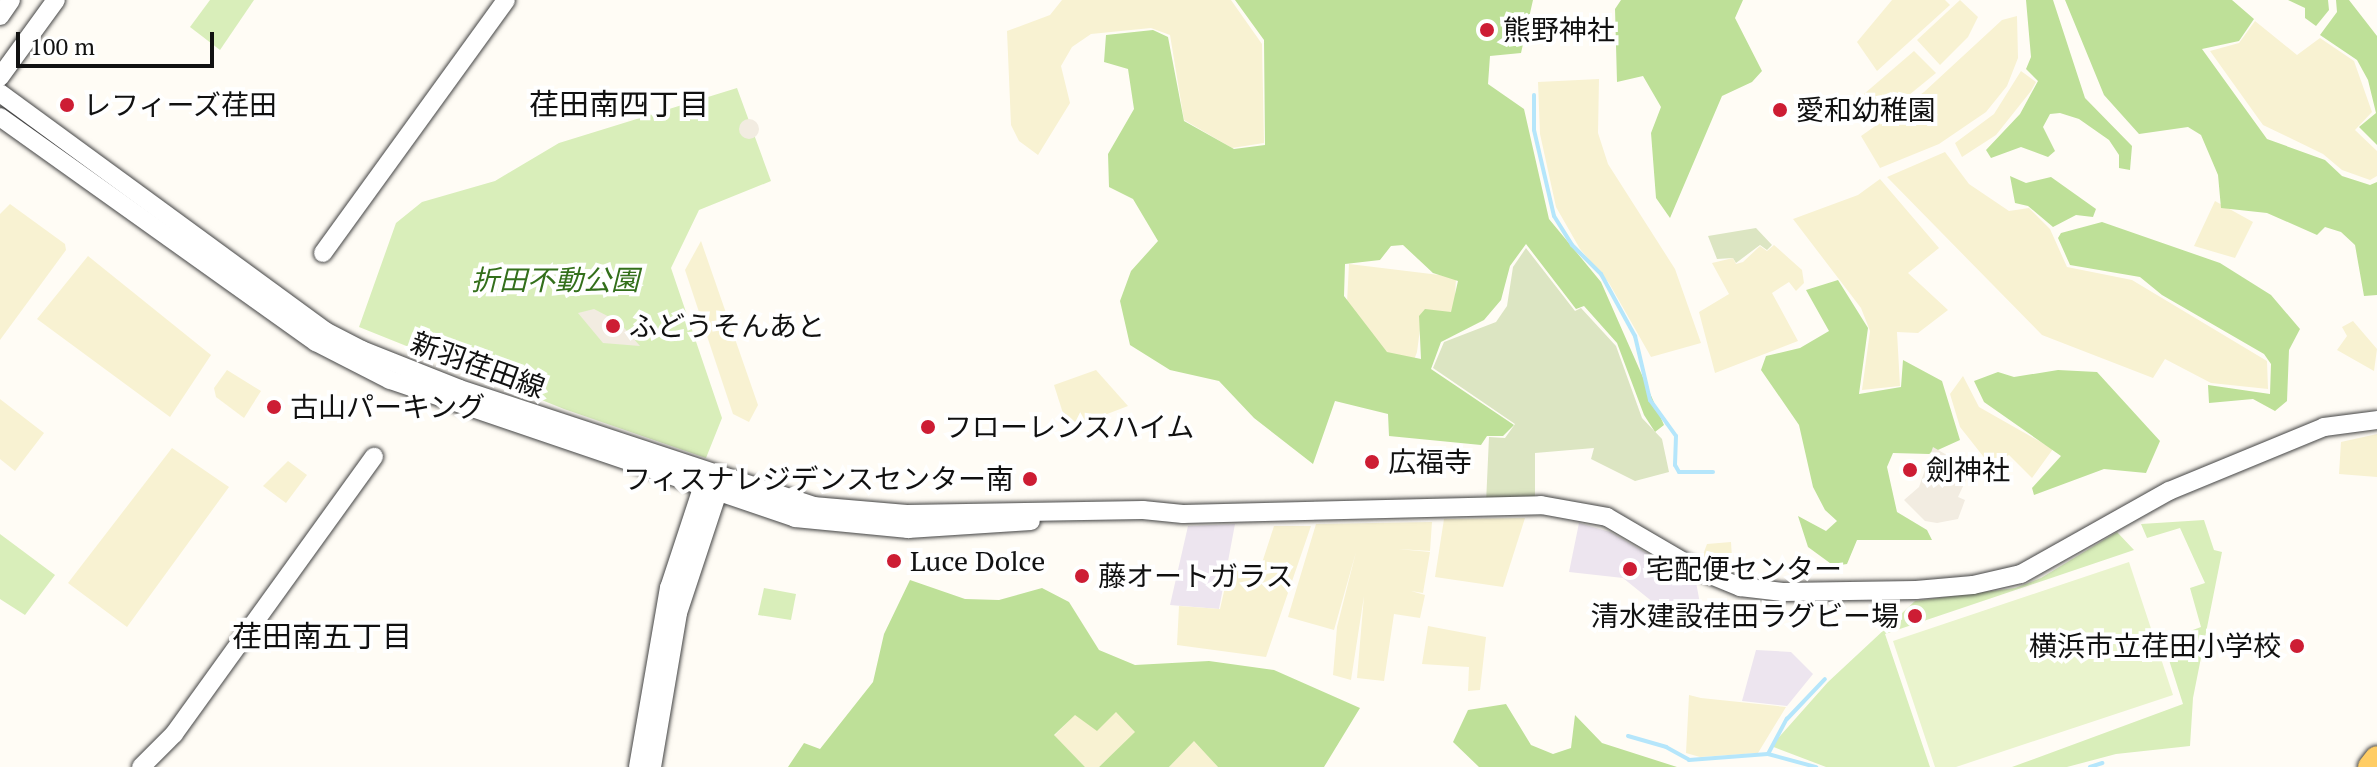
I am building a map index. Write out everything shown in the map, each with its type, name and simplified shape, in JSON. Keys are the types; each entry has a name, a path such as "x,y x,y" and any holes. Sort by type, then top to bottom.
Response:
{"main road":[{"path":"2370,767 2377,758"}],"street":[{"path":"0,16 11,0"},
{"path":"0,77 56,0"},
{"path":"323,253 506,0"},
{"name":"新羽荏田線","path":"0,93 325,331 447,385 813,506 907,514 1089,512"},
{"name":"新羽荏田線","path":"0,117 316,342 356,364 455,405 698,489 795,518 855,527 996,528 1089,512"},
{"path":"1089,512 1541,505 1607,517 1696,569 1740,587 1783,592 1953,588 2021,574 2137,505 2294,438 2331,425 2377,420"},
{"path":"141,767 174,734 374,457"},
{"path":"638,767 669,588 698,489 711,474"},
{"path":"652,767 678,613 717,495 711,474"}],"shaded area":[{"path":"1062,0 1231,0 1262,44 1264,143 1232,148 1184,120 1170,35 1151,28 1091,34 1072,47 1061,66 1070,103 1038,155 1019,141 1011,125 1007,31 1050,15"},
{"path":"1892,0 1945,0 1950,5 1877,71 1857,42"},
{"path":"1960,0 1978,17 1968,37 1940,65 1917,40"},
{"path":"2017,16 2018,58 2007,86 1986,112 1939,144 1880,168 1861,136 1924,92 2002,20"},
{"path":"2255,21 2297,55 2320,38 2354,61 2372,112 2355,130 2377,151 2377,176 2370,180 2342,170 2323,154 2263,125 2210,51 2239,43"},
{"path":"1914,51 1936,73 1882,117 1864,94"},
{"path":"2021,71 2036,82 2031,91 1996,135 1962,157 1955,143 1994,114"},
{"path":"1599,79 1598,133 1608,164 1675,269 1701,343 1651,357 1609,283 1580,249 1556,207 1540,134 1538,82"},
{"path":"749,119 756,122 759,129 756,136 749,139 742,136 739,129 742,122"},
{"path":"1945,152 1969,184 2009,211 2029,208 2050,229 2067,267 2132,280 2267,361 2268,389 2211,383 2165,359 2153,378 2042,335 1887,177"},
{"path":"1880,179 1939,248 1908,273 1948,310 1918,333 1897,332 1900,386 1862,390 1870,331 1861,308 1793,219 1858,195"},
{"path":"2215,201 2253,222 2235,258 2194,246"},
{"path":"10,204 65,244 66,250 0,340 0,214"},
{"path":"701,241 758,405 749,422 733,414 685,270"},
{"path":"1774,245 1802,270 1804,283 1796,291 1789,282 1772,293 1798,341 1715,373 1699,312 1729,294 1712,263 1733,258 1736,264 1743,262 1760,246 1767,251"},
{"path":"88,256 211,355 170,417 37,319"},
{"path":"1349,264 1456,277 1454,318 1422,314 1417,352 1396,409 1342,399"},
{"path":"594,309 619,322 640,346 603,343 578,313"},
{"path":"2353,321 2377,349 2374,371 2337,350 2347,336 2342,327"},
{"path":"227,370 261,391 244,418 216,397 214,388"},
{"path":"1096,370 1128,406 1068,429 1054,385"},
{"path":"1963,376 1979,407 2053,449 2032,478 2009,455 1990,465 1960,427 1950,394"},
{"path":"0,399 44,433 15,471 0,459"},
{"path":"2377,434 2377,477 2339,474 2341,442"},
{"path":"1933,447 1971,469 1958,497 1965,500 1958,519 1937,523 1925,521 1904,500 1919,487"},
{"path":"172,448 229,487 127,627 68,583"},
{"path":"288,461 307,475 286,503 263,486"},
{"path":"1525,518 1503,587 1435,577 1444,519"},
{"path":"1432,522 1430,551 1398,549 1430,552 1423,593 1411,591 1425,595 1420,618 1394,614 1384,681 1357,678 1364,596 1351,680 1333,675 1337,627 1356,552 1334,630 1288,617 1316,524"},
{"path":"1579,523 1610,532 1696,582 1701,609 1654,603 1623,578 1569,572"},
{"path":"1235,524 1219,609 1170,605 1188,526"},
{"path":"1274,526 1311,526 1266,657 1177,645 1179,606 1220,609 1230,565 1260,569"},
{"path":"1731,542 1733,573 1701,560 1707,544"},
{"path":"1428,626 1486,637 1480,690 1468,691 1469,667 1422,664"},
{"path":"1756,650 1791,652 1813,674 1787,706 1742,701"},
{"path":"1689,695 1786,707 1758,753 1700,757 1686,753"},
{"path":"1116,711 1136,732 1099,767 1085,767 1054,736 1075,714"},
{"path":"1194,740 1218,767 1169,767"}],"green space":[{"path":"210,0 254,0 220,50 190,27"},
{"path":"1235,0 1533,0 1521,53 1490,56 1488,84 1524,109 1549,219 1601,282 1664,425 1655,432 1644,415 1617,343 1584,306 1576,309 1526,244 1510,266 1501,300 1484,320 1441,342 1431,369 1514,425 1503,436 1487,436 1481,445 1389,436 1388,414 1335,401 1313,464 1254,418 1219,381 1170,370 1130,345 1120,301 1131,271 1158,241 1133,199 1109,187 1108,154 1134,109 1128,69 1104,62 1106,35 1153,30 1168,37 1184,121 1234,149 1265,145 1264,40","holes":["1403,245 1433,273 1458,281 1451,312 1425,309 1419,316 1421,359 1387,352 1344,296 1345,264 1380,260 1391,246"]},
{"path":"1621,0 1743,0 1735,18 1762,71 1752,82 1722,96 1670,218 1656,198 1651,133 1661,107 1643,76 1617,82 1615,9"},
{"path":"2026,0 2053,0 2085,98 2132,146 2130,170 2119,168 2119,155 2109,140 2079,119 2060,113 2050,114 2043,127 2055,151 2048,157 2021,147 1991,158 1986,150 2020,114 2038,81 2026,69 2031,57"},
{"path":"2065,0 2232,0 2254,19 2239,41 2202,49 2267,139 2325,160 2342,176 2370,185 2377,182 2377,295 2364,296 2355,245 2341,232 2325,227 2317,235 2267,213 2221,208 2218,175 2201,135 2188,127 2139,134 2104,95"},
{"path":"2288,0 2328,0 2329,10 2316,26 2305,18 2305,8"},
{"path":"2336,0 2349,0 2377,36 2377,145 2359,127 2376,113 2368,80 2357,60 2320,35 2337,12"},
{"name":"折田不動公園","path":"737,88 771,181 699,210 671,268 722,418 706,458 564,409 359,327 396,223 422,202 495,181 559,143"},
{"path":"2010,176 2026,183 2051,177 2096,209 2093,217 2076,215 2053,227 2028,206 2015,203"},
{"path":"2102,222 2220,263 2271,295 2300,329 2289,350 2287,401 2275,411 2253,399 2209,403 2208,385 2270,394 2271,364 2264,354 2162,295 2140,277 2070,265 2058,238 2061,233"},
{"path":"1756,228 1772,245 1767,250 1760,245 1736,263 1733,258 1717,259 1708,236"},
{"path":"1526,248 1575,311 1581,308 1616,346 1642,418 1662,439 1669,472 1635,481 1591,459 1594,448 1535,453 1535,500 1486,503 1489,437 1505,438 1515,424 1433,368 1444,342 1496,322 1507,306 1513,267"},
{"path":"1838,280 1868,328 1859,394 1901,387 1903,360 1942,381 1960,440 1929,454 1893,453 1887,467 1897,512 1927,530 1932,540 1857,540 1847,564 1834,566 1808,547 1798,516 1826,531 1837,521 1825,510 1813,487 1799,425 1761,370 1766,356 1800,348 1829,331 1806,290"},
{"path":"2058,370 2097,372 2160,441 2146,473 2104,469 2034,495 2032,488 2061,456 1984,402 1974,381 1998,372 2014,377"},
{"path":"2204,520 2214,550 2222,552 2193,698 2190,746 2116,754 2067,767 2012,767 2183,704 2163,641 2201,627 2190,588 2205,583 2180,528 2147,538 2141,524"},
{"path":"2117,532 2134,550 1885,634 1930,767 1826,767 1771,746 1828,682 1915,601 2015,588 2041,578"},
{"path":"0,534 55,575 25,615 0,599"},
{"path":"2129,562 2173,695 1956,767 1935,767 1893,641"},
{"path":"910,580 965,599 999,600 1042,588 1069,602 1099,650 1135,665 1209,661 1274,670 1360,708 1324,767 1218,767 1194,741 1169,767 1099,767 1135,732 1116,712 1097,731 1075,715 1054,735 1085,767 788,767 804,743 820,749 873,682 884,634"},
{"path":"764,588 796,594 791,620 758,615"},
{"path":"1506,704 1531,745 1553,754 1571,748 1575,715 1602,743 1677,767 1479,767 1453,742 1468,710"}],"waterway":[{"path":"1534,95 1534,130 1554,216 1572,245 1601,274 1635,336 1650,400 1676,436 1675,465 1679,472 1713,472"},
{"path":"1768,754 1787,719 1825,679"},
{"path":"1628,736 1666,747 1689,760 1768,754 1816,767"},
{"path":"2090,767 2102,763"}],"place":[{"name":"熊野神社","path":"1487,30"},
{"name":"レフィーズ荏田","path":"67,105"},
{"name":"愛和幼稚園","path":"1780,110"},
{"name":"ふどうそんあと","path":"613,326"},
{"name":"古山パーキング","path":"274,407"},
{"name":"フローレンスハイム","path":"928,427"},
{"name":"広福寺","path":"1372,462"},
{"name":"劍神社","path":"1910,470"},
{"name":"フィスナレジデンスセンター南","path":"1030,479"},
{"name":"Luce Dolce","path":"894,561"},
{"name":"宅配便センター","path":"1630,569"},
{"name":"藤オートガラス","path":"1082,576"},
{"name":"清水建設荏田ラグビー場","path":"1915,616"},
{"name":"横浜市立荏田小学校","path":"2297,646"}],"district":[{"name":"荏田南四丁目","path":"619,104"},
{"name":"荏田南五丁目","path":"322,636"}]}
